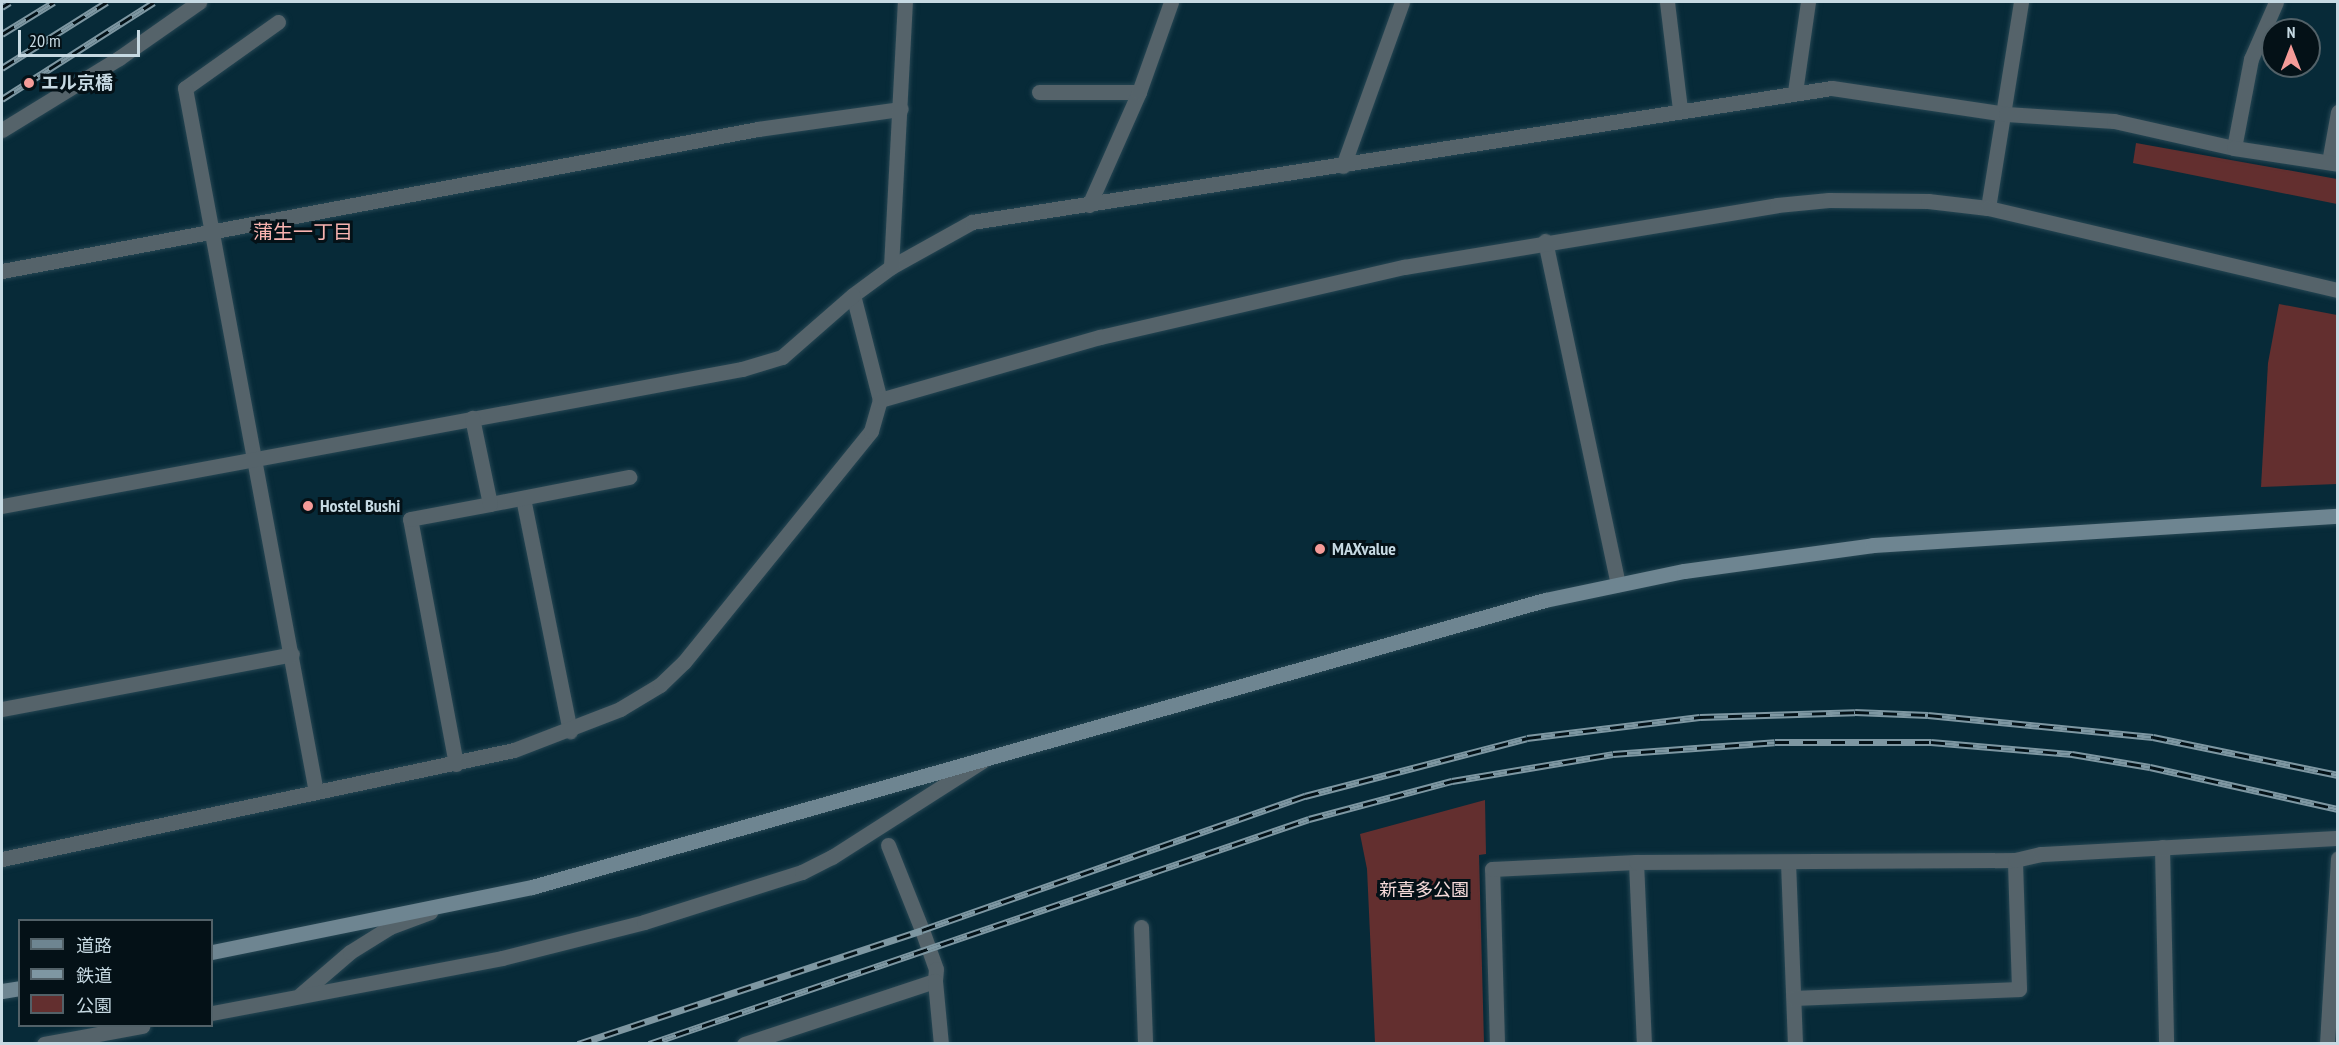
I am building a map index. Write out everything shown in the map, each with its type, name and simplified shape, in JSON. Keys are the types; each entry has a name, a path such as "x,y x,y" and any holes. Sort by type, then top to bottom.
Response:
{"street":[{"path":"2,130 119,58 199,2"},
{"path":"891,267 905,2"},
{"path":"1089,204 1139,92 1171,2"},
{"path":"1667,2 1680,110"},
{"path":"1795,92 1808,2"},
{"path":"1988,208 2006,114 2021,2"},
{"path":"2234,148 2250,59 2276,2"},
{"path":"1343,166 1397,3"},
{"path":"278,22 185,88 210,234 292,654 316,792"},
{"path":"2,506 742,369 782,357 853,295 891,267 972,222 1832,88 2006,114 2114,121 2234,148 2333,163 2337,112"},
{"path":"1039,92 1139,92"},
{"path":"2,272 758,129 901,109"},
{"path":"880,400 1100,337 1404,267 1545,241 1777,204 1829,200 1928,201 1988,208 2337,290"},
{"path":"1545,241 1618,584"},
{"path":"2,858 456,764 570,731 644,696 684,662 871,431 880,400 853,295"},
{"path":"472,418 490,504"},
{"path":"456,764 410,519 629,477"},
{"path":"523,498 570,731"},
{"path":"213,952 532,887 1545,600 1618,584 1728,562 1873,545 2337,516"},
{"path":"2,709 292,654"},
{"path":"213,1013 513,956 644,922 802,872 832,857 987,758"},
{"path":"1497,1044 1492,869 1636,862 2015,860 2041,854 2337,838"},
{"path":"888,845 936,969 941,1044"},
{"path":"2162,847 2166,1044"},
{"path":"2327,1044 2337,858"},
{"path":"1794,998 2019,989 2015,860"},
{"path":"1636,862 1644,1044"},
{"path":"1788,862 1795,1044"},
{"path":"298,997 350,952 390,927 444,906"},
{"path":"1141,927 1145,1044"},
{"path":"744,1044 935,981"},
{"path":"2,991 18,988"},
{"path":"45,1044 137,1027"}],"green space":[{"path":"2136,143 2337,179 2337,204 2133,163"},
{"path":"2279,304 2337,315 2337,484 2261,487 2268,363"},
{"name":"新喜多公園","path":"1485,800 1486,854 1479,855 1484,1043 1375,1043 1367,869 1360,834"}],"railway":[{"path":"2,7 10,2"},
{"path":"2,34 54,2"},
{"path":"2,68 107,2"},
{"path":"2,99 154,2"},
{"path":"578,1044 922,930 1305,796 1527,738 1700,717 1855,712 1928,715 2153,737 2338,775"},
{"path":"649,1044 1309,819 1452,781 1613,754 1775,742 1931,742 2072,754 2150,767 2338,809"}],"place":[{"name":"エル京橋","path":"29,83"},
{"name":"Hostel Bushi","path":"308,506"},
{"name":"MAXvalue","path":"1320,549"}],"district":[{"name":"蒲生一丁目","path":"303,232"}]}
